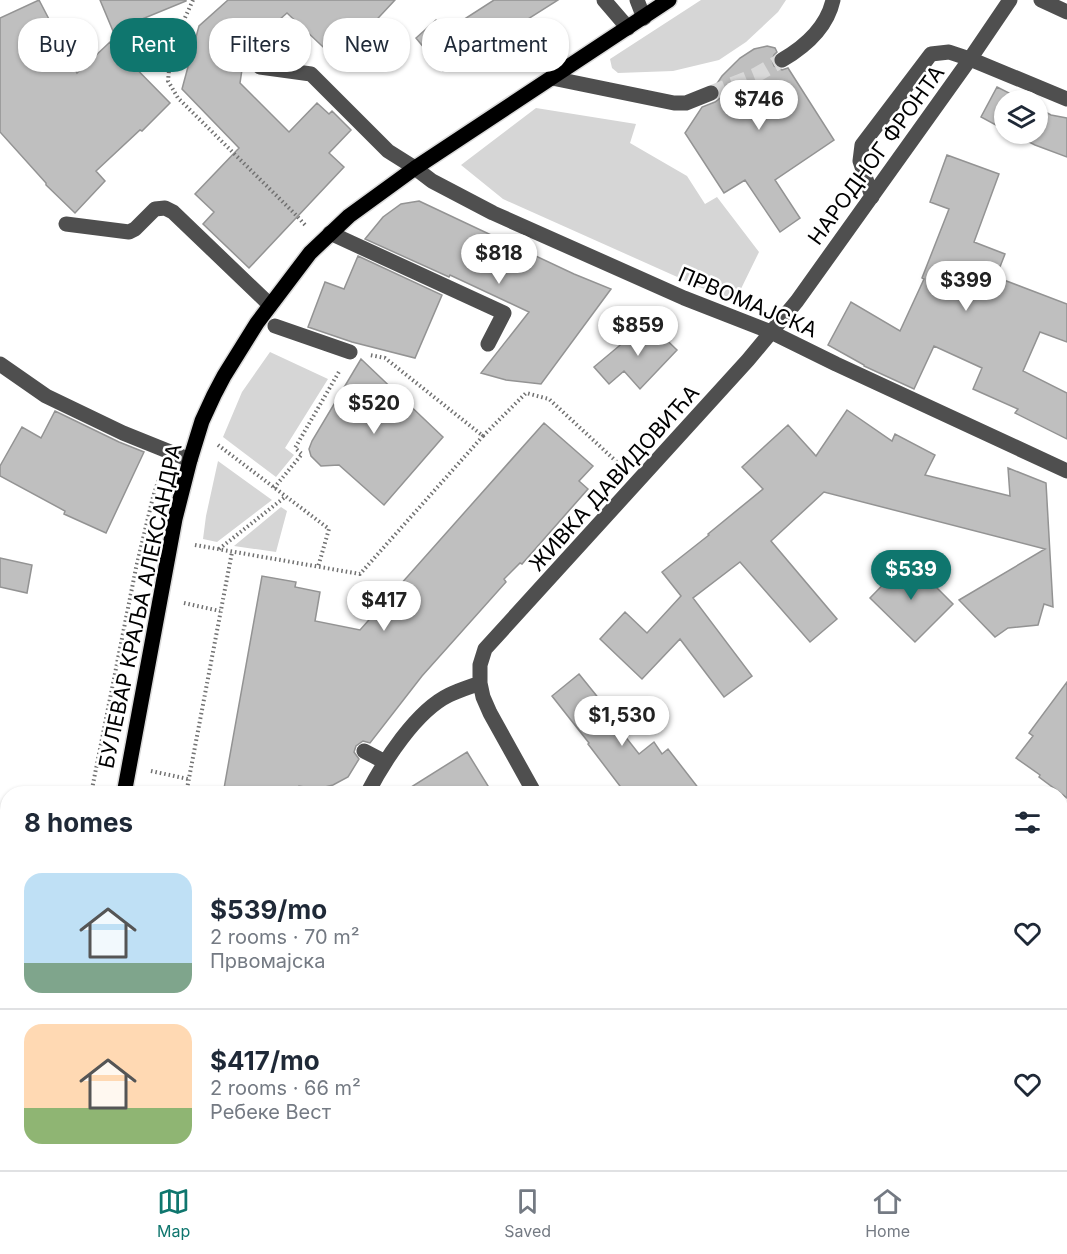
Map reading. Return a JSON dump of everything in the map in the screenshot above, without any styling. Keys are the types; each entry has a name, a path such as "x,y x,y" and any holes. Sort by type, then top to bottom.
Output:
{"main road":[{"name":"БУЛЕВАР КРАЉА АЛЕКСАНДРА","path":"125,786 175,519 190,460 202,421 214,395 245,341 310,253 349,216 415,168 669,0"}],"street":[{"path":"604,0 628,28"},
{"path":"637,0 644,18"},
{"path":"783,60 812,38 823,25 833,0"},
{"name":"НАРОДНОГ ФРОНТА","path":"771,332 797,301 872,197 1010,0"},
{"path":"1041,0 1067,12"},
{"path":"872,197 860,161 862,145 931,54 950,52 1067,99"},
{"name":"ПРВОМАЈСКА","path":"294,72 311,74 388,151 432,182 493,213 684,298 771,332 1067,471"},
{"path":"552,78 674,103 686,103 711,93"},
{"path":"66,224 129,232 135,229 154,209 165,208 173,212 270,305"},
{"path":"330,233 504,313 488,344"},
{"path":"275,326 350,352"},
{"name":"ЖИВКА ДАВИДОВИЋА","path":"480,683 480,665 485,649 662,456 771,332"},
{"path":"0,364 46,396 123,433 190,460"},
{"path":"372,786 397,745 421,716 449,695 480,683 490,713 531,786"},
{"path":"364,751 385,762"}],"path":[{"path":"193,0 171,49 168,81 178,99 303,223"},
{"path":"274,488 302,454 295,448 350,352 385,358 483,436"},
{"path":"195,545 360,574 483,436 526,393 549,399 619,464"},
{"path":"214,443 329,529 318,567"},
{"path":"93,786 136,568 167,451"},
{"path":"218,549 285,497"},
{"path":"187,786 232,552"},
{"path":"182,613 184,603 220,611"},
{"path":"151,771 188,779"}],"shaded area":[{"path":"701,0 786,0 778,12 746,42 719,60 673,71 618,73 612,68 610,59"},
{"path":"536,108 636,124 630,143 687,176 705,204 717,197 759,252 737,297 722,297 503,199 461,165"},
{"path":"270,352 328,379 285,448 294,455 276,477 223,437 242,392"},
{"path":"218,461 272,500 217,542 203,539"},
{"path":"281,507 287,511 276,552 234,546"}],"building":[{"path":"39,0 48,18 18,18 18,72 98,72 98,53 110,42 110,72 140,72 170,103 96,171 105,181 75,213 46,185 0,132 0,18"},
{"path":"100,0 186,0 145,18 110,18 110,24"},
{"path":"228,0 395,0 378,18 323,18 323,47 311,36 311,18 292,18 287,13 281,18 209,18 209,72 242,72 240,83 289,132 317,103 329,114 332,111 351,130 329,153 344,167 249,268 203,224 214,212 195,194 239,148 182,89 187,72 197,72 199,26"},
{"path":"494,0 558,0 529,18 466,18"},
{"path":"422,33 422,45 416,38"},
{"path":"767,46 775,48 777,52 772,60 774,66 782,70 788,68 834,140 775,180 800,218 780,232 745,180 724,193 685,133 702,107 719,99 720,90 716,85 722,76 740,58 754,49"},
{"path":"994,93 994,124 981,117"},
{"path":"1048,113 1067,118 1067,157 1033,144 1048,144"},
{"path":"947,155 999,174 974,242 1005,254 996,277 1067,304 1067,342 1040,332 1023,371 1067,393 1067,439 1015,413 1018,409 973,389 982,368 934,346 914,389 864,366 828,345 851,302 900,331 924,279 922,278 949,209 930,202"},
{"path":"419,201 611,289 541,384 506,380 481,373 529,312 365,239 383,217 401,204"},
{"path":"358,256 442,295 415,358 352,342 308,327 325,282 344,289"},
{"path":"648,322 677,350 640,389 624,371 609,384 594,367 625,341 627,344"},
{"path":"361,359 443,437 384,505 339,465 321,466 311,456 309,449"},
{"path":"847,410 892,441 895,434 935,455 925,475 1010,496 1008,468 1046,483 1053,607 1044,604 1038,625 1008,628 995,637 959,600 1045,549 824,492 771,541 837,619 810,642 740,562 693,598 752,676 724,697 680,639 642,679 600,639 625,612 647,633 681,596 662,572 763,489 742,467 788,425 816,456"},
{"path":"55,411 144,452 106,533 64,514 65,511 0,476 0,466 22,427 41,438"},
{"path":"544,423 593,466 579,481 588,489 522,564 520,563 504,579 506,582 422,676 370,743 363,741 356,746 354,752 359,759 348,777 329,786 224,786 262,576 296,582 295,587 320,592 315,621 360,630"},
{"path":"0,558 32,565 27,593 0,587"},
{"path":"908,559 953,604 915,642 870,598"},
{"path":"579,674 639,754 654,742 662,754 668,749 697,786 620,786 552,696"},
{"path":"1067,682 1067,786 1051,786 1016,758 1033,736 1029,733"},
{"path":"467,752 488,786 413,786"}],"tunnel":[{"path":"711,93 756,75 782,60"}]}
